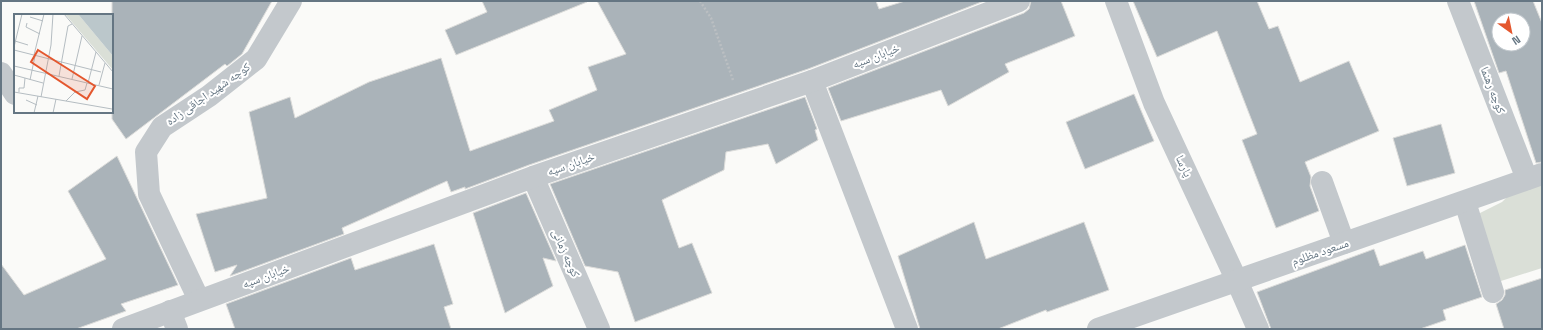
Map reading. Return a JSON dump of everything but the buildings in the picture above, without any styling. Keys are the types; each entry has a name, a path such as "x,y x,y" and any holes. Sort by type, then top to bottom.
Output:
{"street":[{"name":"کوچه شهید اجاقی زاده","path":"199,300 149,194 146,152 162,126 209,96 256,60 290,1"},
{"name":"خیابان سپه","path":"123,329 174,320 199,300 533,177 812,81 1019,1"},
{"name":"پارسا","path":"1116,1 1154,103 1258,329"},
{"name":"کوچه رهنما","path":"1458,1 1535,177"},
{"path":"1,73 14,92"},
{"path":"812,81 907,329"},
{"name":"کوچه زمانی","path":"533,177 599,329"},
{"name":"مسعود مظلوم","path":"1098,329 1535,177"},
{"path":"1322,182 1344,243"},
{"path":"1465,202 1493,292"}],"path":[{"path":"700,1 710,18 742,105"}],"shaded area":[{"path":"1542,182 1542,268 1501,281 1472,217 1502,202 1515,189"}]}
